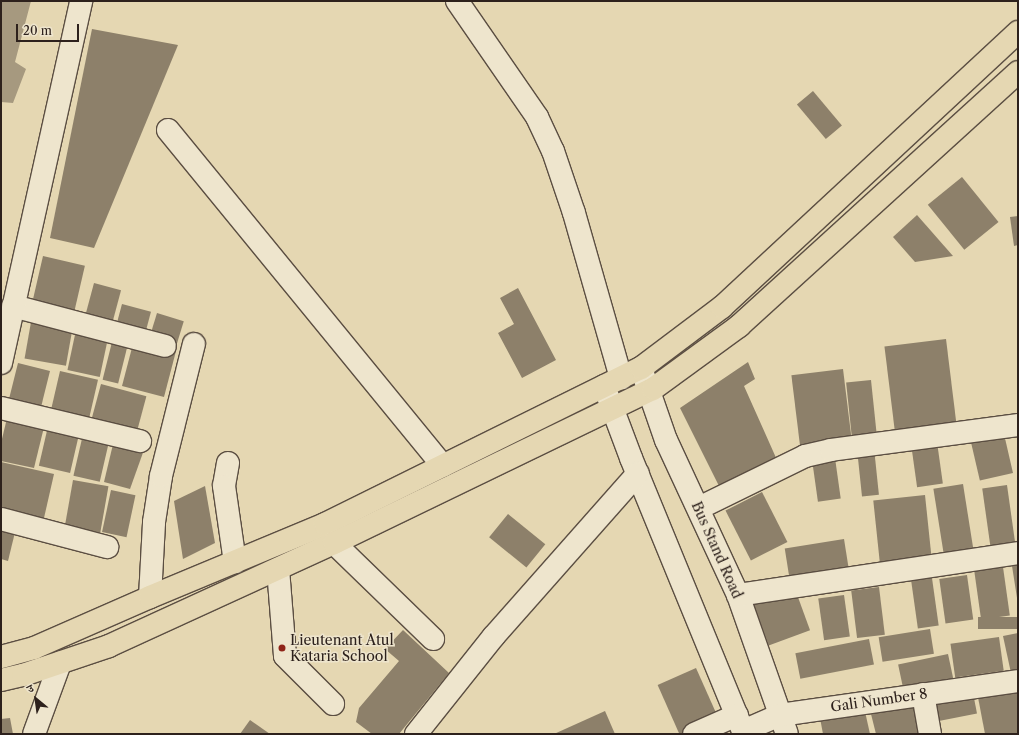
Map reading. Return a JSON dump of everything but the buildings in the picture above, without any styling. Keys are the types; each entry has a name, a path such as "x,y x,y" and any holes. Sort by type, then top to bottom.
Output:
{"main road":[{"path":"1,657 34,648 150,597 325,524 641,368 722,308 1018,32"},
{"path":"1,680 23,676 109,646 334,543 649,390 739,326 1018,72"}],"street":[{"path":"1,363 81,1"},
{"path":"457,1 537,117 553,151 574,213 612,382 612,408 742,727"},
{"path":"168,130 443,466"},
{"path":"13,306 165,346"},
{"path":"150,597 154,522 161,476 194,344"},
{"name":"Bus Stand Road","path":"641,368 666,440 699,508 738,595 784,725"},
{"path":"1,408 140,441"},
{"path":"699,508 805,456 831,450 1018,425"},
{"path":"228,463 224,486 235,562"},
{"path":"416,734 494,636 638,473"},
{"path":"1,519 107,547"},
{"path":"334,543 433,639"},
{"path":"738,595 1018,553"},
{"path":"278,568 285,656 333,704"},
{"path":"34,734 60,663"},
{"name":"Gali Number 8","path":"694,734 742,727 784,725 923,694 1018,681"},
{"path":"923,694 930,734"}],"shaded area":[{"path":"1,1 31,1 15,62 26,69 13,103 1,102"}],"place":[{"name":"Lieutenant Atul Kataria School","path":"282,648"}]}
